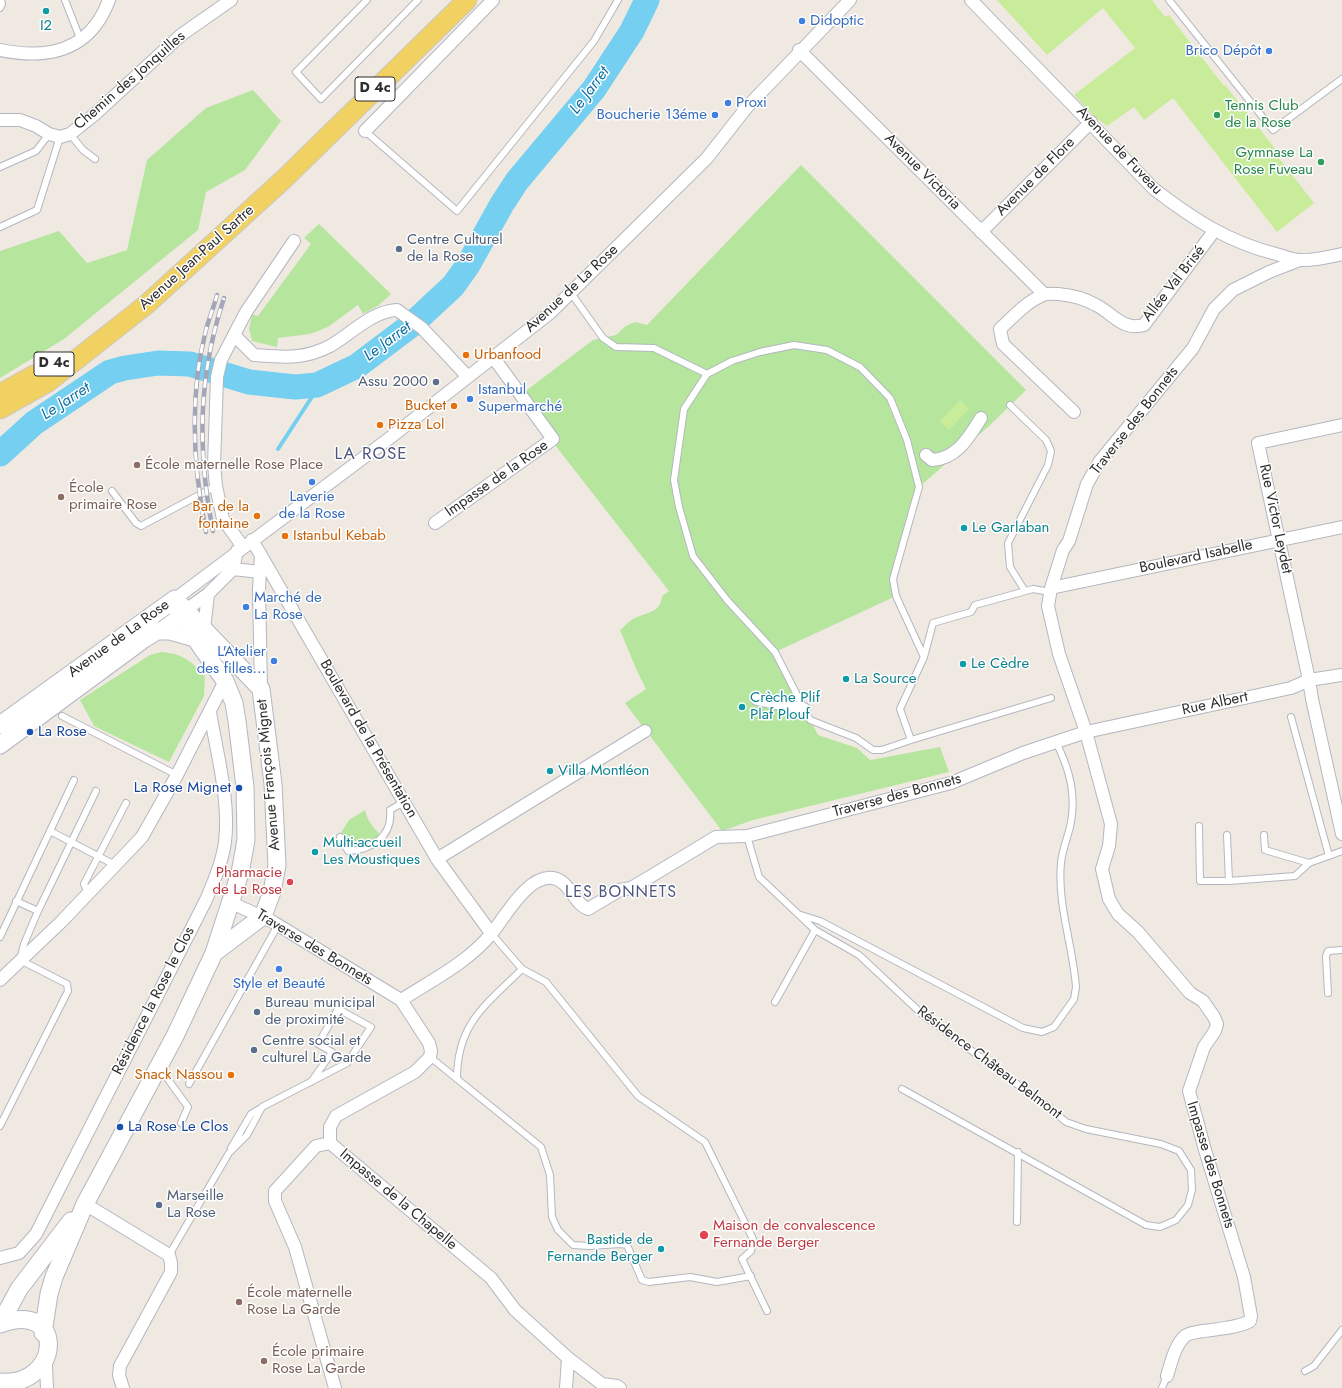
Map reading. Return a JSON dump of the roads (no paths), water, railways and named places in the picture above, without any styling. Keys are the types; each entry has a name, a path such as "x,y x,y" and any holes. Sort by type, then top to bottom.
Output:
{"main road":[{"name":"Avenue Jean-Paul Sartre","path":"284,179 453,0"},
{"name":"Avenue Jean-Paul Sartre","path":"0,410 48,382 147,304 284,179 467,0"},
{"name":"Avenue Jean-Paul Sartre","path":"0,394 107,334"}],"street":[{"path":"0,50 22,54 57,52 81,41 103,16 108,0"},
{"name":"Chemin des Jonquilles","path":"60,135 94,115 181,35 231,0"},
{"path":"365,131 493,0"},
{"name":"Avenue de La Rose","path":"0,725 177,606 244,546 391,437 550,313 707,158 746,107 799,50 850,0"},
{"name":"Avenue de Fuveau","path":"971,0 1091,122 1154,189 1214,231 1244,245 1300,260 1342,254"},
{"name":"Avenue Victoria","path":"799,50 1044,294"},
{"path":"0,120 20,120 60,135"},
{"name":"Avenue de Flore","path":"981,232 1091,122"},
{"name":"Allée Val Brisé","path":"1044,294 1066,295 1080,298 1096,305 1126,326 1136,327 1144,325 1214,231"},
{"name":"Boulevard de la Présentation","path":"294,241 246,312 221,360 217,377 214,465 216,486 223,519 244,546 261,555 437,859 492,933"},
{"name":"Traverse des Bonnets","path":"232,903 271,921 401,1000 473,954 492,933 526,888 541,879 552,878 563,882 581,907 588,910 620,890 631,888 716,837 747,836 951,783 1023,753 1086,732 1059,654 1048,606 1050,590 1063,550 1069,541 1087,484 1100,461 1193,348 1214,308 1233,290 1269,272 1300,260"},
{"path":"1044,294 1024,306 1000,329 1003,344 1074,412"},
{"path":"234,335 254,355 296,358 329,346 380,313 402,314 422,328 468,377"},
{"name":"Impasse de la Rose","path":"435,523 554,439 493,356"},
{"path":"926,455 932,460 941,460 948,457 967,441 981,418"},
{"name":"Rue Victor Leydet","path":"1342,425 1258,443 1342,834"},
{"name":"Boulevard Isabelle","path":"1050,590 1342,527"},
{"path":"244,546 233,569 260,572"},
{"name":"Avenue François Mignet","path":"214,953 271,921 272,892 277,866 273,784 261,690 261,555"},
{"name":"Avenue de La Rose","path":"0,744 157,630 177,606 208,594 233,569"},
{"path":"199,634 208,594"},
{"name":"Avenue François Mignet","path":"43,1333 49,1294 54,1277 85,1204 159,1067 214,953 232,903 240,873 246,840 245,787 234,703 225,681 199,634 177,606"},
{"name":"Avenue de La Rose","path":"157,630 199,634"},
{"name":"Avenue François Mignet","path":"199,634 261,690"},
{"name":"Rue Albert","path":"1086,732 1292,688 1309,680 1342,675"},
{"path":"0,980 142,837 177,775 225,681"},
{"path":"757,699 804,708"},
{"name":"Résidence la Rose le Clos","path":"0,1258 19,1253 36,1234 206,900 219,871 225,842 226,803 210,712"},
{"path":"437,859 645,731"},
{"name":"Impasse des Bonnets","path":"1086,732 1111,824 1109,846 1102,869 1109,899 1118,914 1138,932 1190,993 1202,1001 1214,1017 1217,1024 1215,1031 1204,1046 1189,1091 1204,1150 1244,1277 1251,1316 1250,1321 1247,1323 1226,1330 1190,1333 1184,1337 1173,1356 1167,1376"},
{"path":"401,1000 429,1043 431,1051 430,1057"},
{"name":"Impasse de la Chapelle","path":"430,1057 415,1072 336,1116 330,1127 330,1143 491,1278 515,1310 568,1358 603,1386 617,1386 620,1388"},
{"path":"330,1143 316,1146 275,1191 275,1201 295,1247 335,1388"},
{"path":"85,1204 168,1255 172,1263 171,1272 120,1366 119,1375 123,1388"},
{"name":"Avenue François Mignet","path":"0,1324 19,1289 85,1204"},
{"path":"0,1324 12,1320 24,1321 35,1325 43,1333 48,1344 50,1356 40,1377 30,1383 20,1387 7,1385 0,1382"},
{"path":"566,1388 568,1358"},
{"path":"46,1367 47,1388"}],"lane":[{"path":"0,8 2,4 1,0"},
{"path":"72,0 66,3 81,41"},
{"path":"367,0 296,72 322,99 418,0"},
{"path":"365,131 457,211 594,41 618,0"},
{"path":"1169,0 1273,130 1342,79"},
{"path":"60,135 84,150 95,159"},
{"path":"0,167 36,151 60,135"},
{"path":"0,227 37,210 60,135"},
{"path":"571,293 603,338 616,347 654,348 707,374"},
{"path":"924,657 896,596 893,579 920,488 908,440 890,398 860,367 827,350 794,345 760,352 732,361 707,374 684,409 674,480 678,507 693,556 726,600 775,652 810,720 856,738 873,750 882,750 910,740 1050,698"},
{"path":"1010,405 1046,440 1051,451 1048,465 1008,543 1010,568 1025,591"},
{"path":"112,491 136,523 141,526 216,486"},
{"path":"910,740 900,709 924,657 933,623 971,612 975,604 1033,589 1050,590"},
{"path":"62,716 177,775"},
{"path":"1291,718 1329,856"},
{"name":"Résidence Château Belmont","path":"799,914 820,921 1023,1028 1042,1032 1054,1027 1074,999 1076,987 1062,896 1060,862 1070,825 1074,794 1070,773 1056,742"},
{"path":"0,937 74,780"},
{"path":"0,1126 68,991 67,984 20,960 24,944 38,911 96,790"},
{"path":"340,837 348,851 356,851 373,846 380,840 390,824 390,810 404,802"},
{"path":"88,893 84,884 126,803"},
{"path":"1199,826 1200,881 1229,881 1295,876 1309,863 1342,851"},
{"path":"50,831 99,855 115,865"},
{"path":"1227,835 1229,881"},
{"path":"1264,835 1265,850 1309,863"},
{"name":"Résidence Château Belmont","path":"747,836 759,877 815,930 859,955 923,1015 1051,1109 1066,1122 1086,1129 1161,1144 1179,1151 1191,1170 1192,1190 1188,1206 1176,1220 1160,1227 1146,1225 1018,1152 902,1089"},
{"path":"16,901 38,911"},
{"path":"189,1084 271,921"},
{"path":"775,1002 815,930"},
{"path":"492,933 522,969 546,982 638,1096 705,1142 753,1239 751,1252 742,1260 767,1311"},
{"path":"1328,993 1326,956 1328,951 1342,950"},
{"path":"457,1079 457,1060 464,1038 473,1019 522,969"},
{"path":"168,1255 229,1153 247,1135 262,1107 311,1082 347,1063 371,1027 338,1009 318,1044 332,1052 311,1082"},
{"path":"430,1057 541,1147 550,1174 552,1217 558,1230 573,1245 627,1245 642,1280 649,1282 690,1277 717,1282 750,1276"},
{"path":"159,1067 188,1106 181,1123"},
{"path":"1017,1222 1018,1152"},
{"path":"1305,1371 1314,1366 1342,1330"},
{"path":"1162,1388 1167,1376"}],"waterway":[{"name":"Le Jarret","path":"0,454 34,423 110,372 125,368 158,363 190,364 249,382 295,387 317,385 357,366 410,326 453,286 468,265 502,204 517,181 594,89 632,31 647,0"},
{"path":"278,449 321,383"}],"railway":[{"path":"206,532 198,482 195,406 201,355 207,326 217,295"},
{"path":"213,531 204,472 203,414 209,356 215,327 224,298"}],"place":[{"name":"I2","path":"46,11"},
{"name":"Didoptic","path":"802,21"},
{"name":"Brico Dépôt","path":"1269,51"},
{"name":"Proxi","path":"728,103"},
{"name":"Boucherie 13éme","path":"715,115"},
{"name":"Tennis Club de la Rose","path":"1217,115"},
{"name":"Gymnase La Rose Fuveau","path":"1321,162"},
{"name":"Centre Culturel de la Rose","path":"399,249"},
{"name":"Urbanfood","path":"466,355"},
{"name":"Assu 2000","path":"436,382"},
{"name":"Istanbul Supermarché","path":"470,399"},
{"name":"Bucket","path":"454,406"},
{"name":"Pizza Lol","path":"380,425"},
{"name":"École maternelle Rose Place","path":"137,465"},
{"name":"Laverie de la Rose","path":"312,482"},
{"name":"École primaire Rose","path":"61,497"},
{"name":"Bar de la fontaine","path":"257,516"},
{"name":"Le Garlaban","path":"964,528"},
{"name":"Istanbul Kebab","path":"285,536"},
{"name":"Marché de La Rose","path":"246,607"},
{"name":"L'Atelier des filles...","path":"274,661"},
{"name":"Le Cèdre","path":"963,664"},
{"name":"La Source","path":"846,679"},
{"name":"Crèche Plif Plaf Plouf","path":"742,707"},
{"name":"La Rose","path":"30,732"},
{"name":"Villa Montléon","path":"550,771"},
{"name":"La Rose Mignet","path":"239,788"},
{"name":"Multi-accueil Les Moustiques","path":"315,852"},
{"name":"Pharmacie de La Rose","path":"290,882"},
{"name":"Style et Beauté","path":"279,969"},
{"name":"Bureau municipal de proximité","path":"257,1012"},
{"name":"Centre social et culturel La Garde","path":"254,1050"},
{"name":"Snack Nassou","path":"231,1075"},
{"name":"La Rose Le Clos","path":"120,1127"},
{"name":"Marseille La Rose","path":"159,1205"},
{"name":"Maison de convalescence Fernande Berger","path":"704,1235"},
{"name":"Bastide de Fernande Berger","path":"661,1249"},
{"name":"École maternelle Rose La Garde","path":"239,1302"},
{"name":"École primaire Rose La Garde","path":"264,1361"}],"district":[{"name":"LA ROSE","path":"371,455"},
{"name":"LES BONNETS","path":"621,893"}]}
